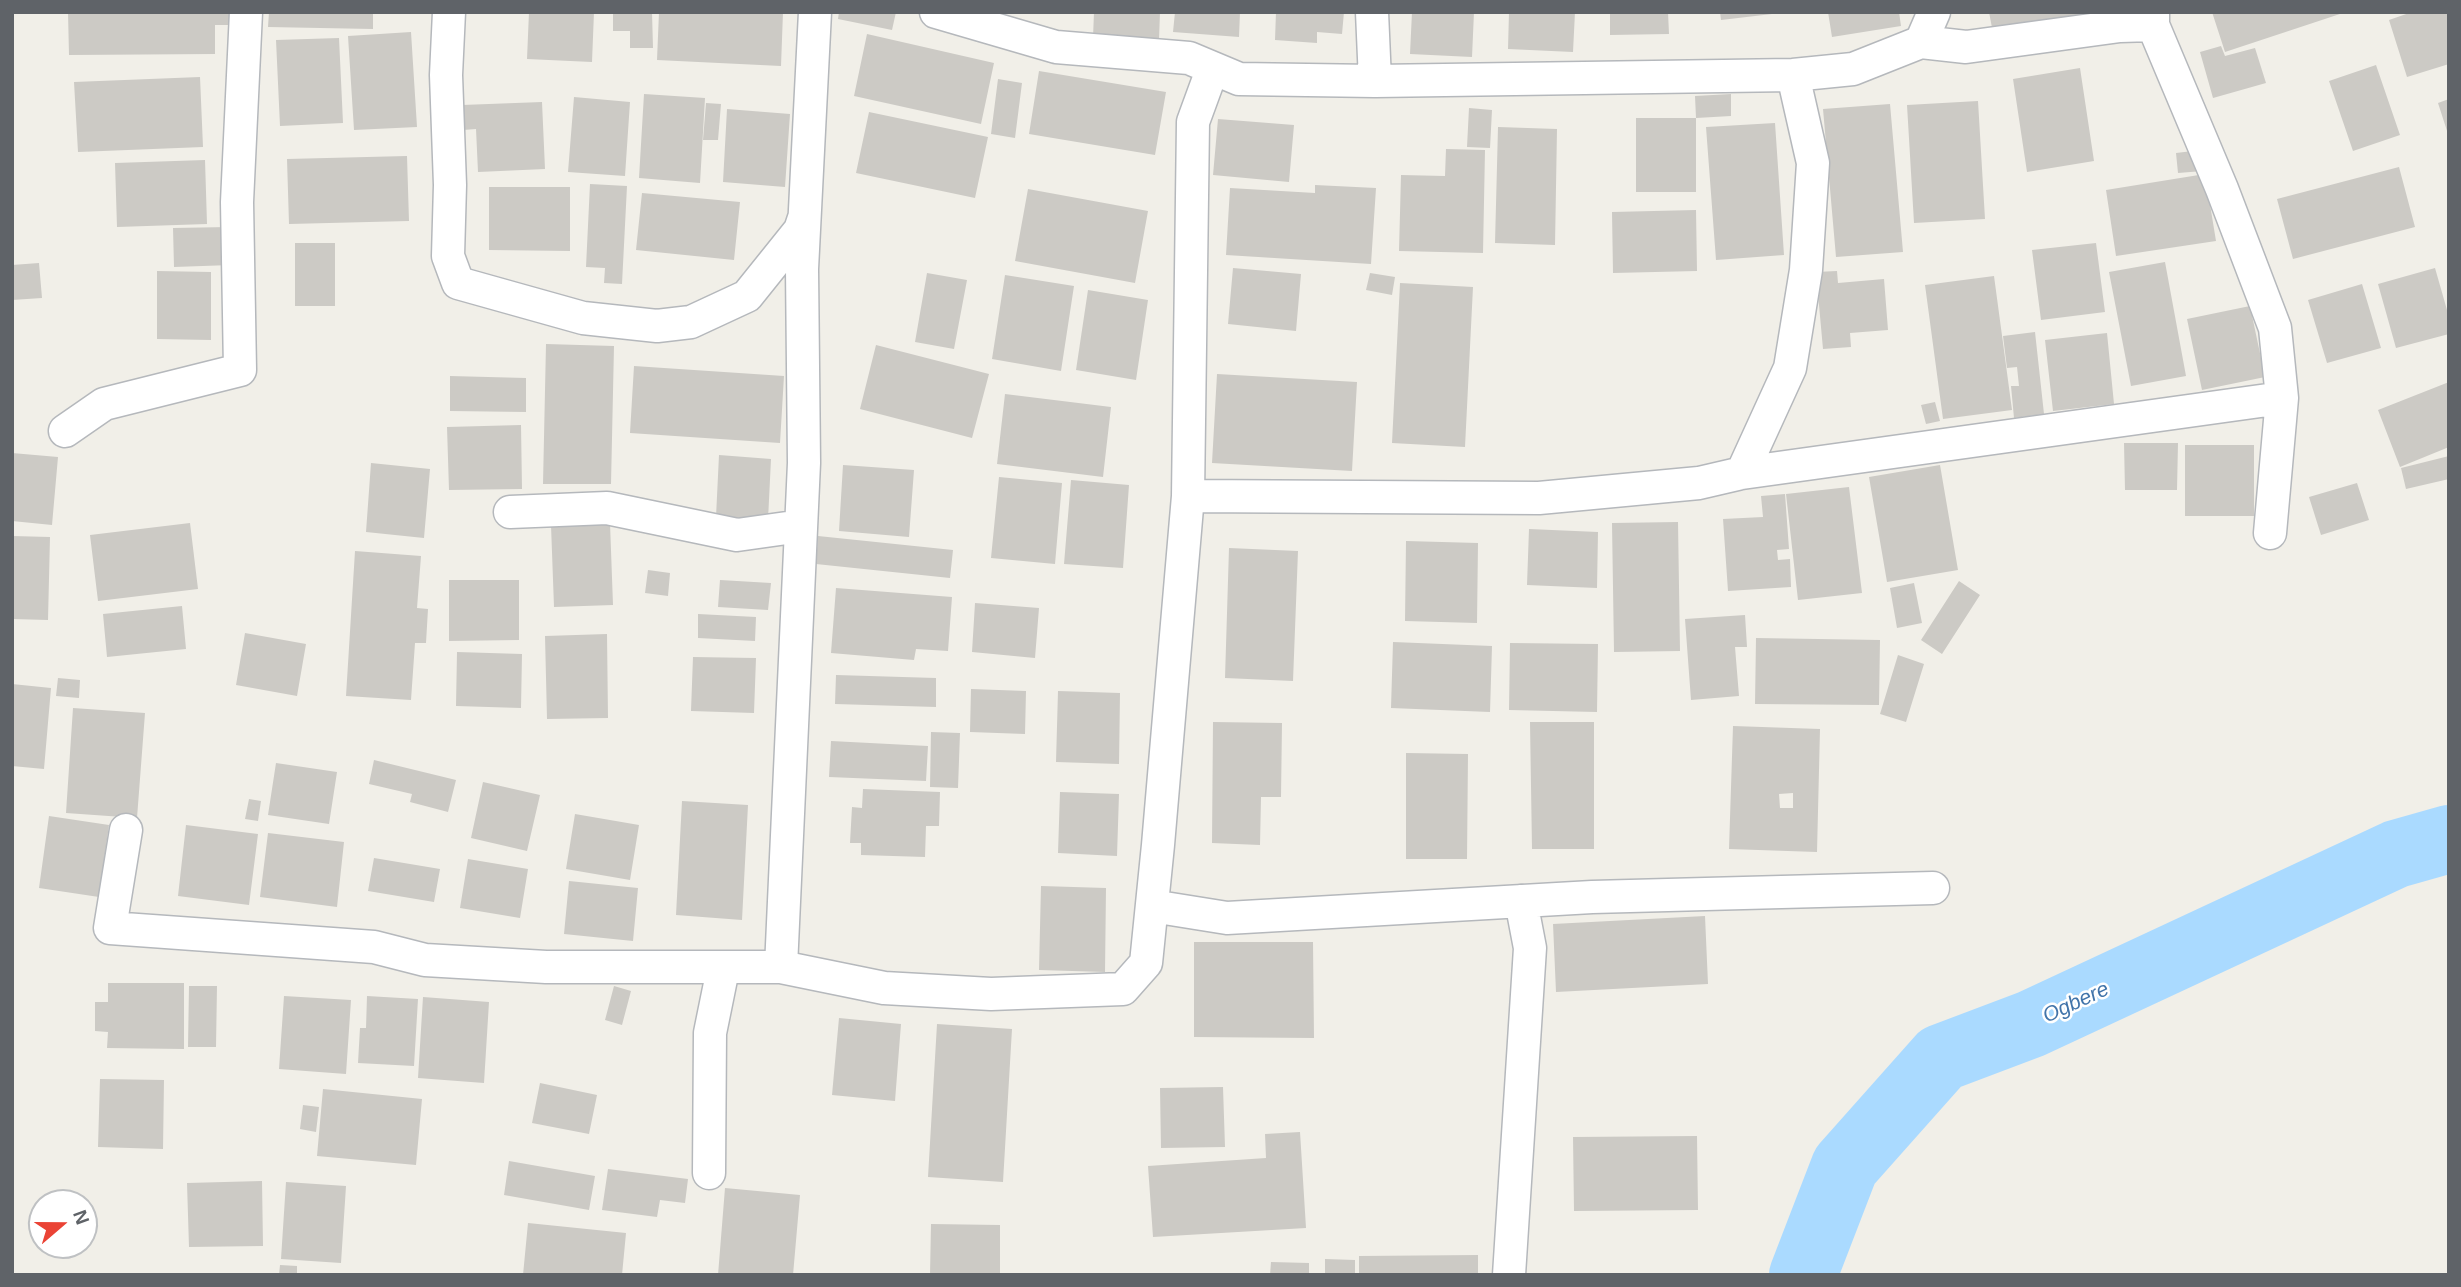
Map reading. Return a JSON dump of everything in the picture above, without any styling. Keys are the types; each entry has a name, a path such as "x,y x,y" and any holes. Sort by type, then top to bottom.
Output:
{"street":[{"path":"65,431 104,404 240,370 237,202 246,12"},
{"path":"449,12 446,75 450,185 448,256 458,283 583,318 657,326 691,322 747,296 800,230 805,216"},
{"path":"781,967 804,463 802,269 815,12"},
{"path":"936,12 1056,47 1189,58 1212,70 1239,79 1375,81 1793,75 1853,69 1921,42 1966,47 2153,19 2222,189 2274,328 2282,398 2270,533"},
{"path":"1373,12 1375,81"},
{"path":"1921,42 1934,12"},
{"path":"126,830 110,928 374,947 425,960 547,967 781,967 884,988 991,994 1123,989 1146,963 1152,906 1188,496 1193,122 1212,70"},
{"path":"1742,473 1790,368 1806,270 1813,163 1793,75"},
{"path":"1188,496 1539,498 1699,483 1742,473 2282,398"},
{"path":"510,512 607,508 737,535 801,526"},
{"path":"1152,906 1227,918 1521,901 1933,888"},
{"path":"1509,1275 1530,948 1521,901"},
{"path":"709,1173 710,1033 723,969"}],"building":[{"path":"68,12 231,12 231,25 215,25 215,54 69,55"},
{"path":"269,12 373,12 373,29 268,27"},
{"path":"529,12 594,12 592,62 527,59"},
{"path":"613,12 652,12 653,48 630,48 630,31 613,31"},
{"path":"659,12 783,12 781,66 657,60"},
{"path":"839,12 896,12 892,30 838,19"},
{"path":"1094,12 1160,12 1159,40 1093,38"},
{"path":"1175,12 1240,12 1239,37 1173,32"},
{"path":"1276,12 1344,12 1342,34 1317,32 1317,43 1275,40"},
{"path":"1412,12 1474,12 1472,57 1410,54"},
{"path":"1509,12 1575,12 1573,52 1508,49"},
{"path":"1610,12 1668,12 1669,34 1610,35"},
{"path":"1720,12 1772,12 1772,14 1721,20"},
{"path":"1828,12 1899,12 1901,26 1832,37"},
{"path":"1989,12 2096,12 2096,14 1993,33"},
{"path":"2212,12 2343,12 2343,13 2225,52"},
{"path":"2412,12 2449,12 2449,64 2407,77 2389,20"},
{"path":"411,32 417,127 354,130 348,36"},
{"path":"867,34 994,63 981,124 854,96"},
{"path":"339,38 343,123 280,126 276,40"},
{"path":"2221,46 2225,56 2255,48 2266,83 2213,98 2200,52"},
{"path":"2376,65 2400,135 2353,151 2329,81"},
{"path":"2080,68 2094,161 2027,172 2013,79"},
{"path":"1039,71 1166,92 1155,155 1029,134"},
{"path":"200,77 203,147 78,152 74,82"},
{"path":"998,79 1022,83 1015,138 991,134"},
{"path":"644,94 705,98 700,183 639,178"},
{"path":"1731,94 1731,116 1696,118 1695,96"},
{"path":"574,97 630,102 625,176 568,172"},
{"path":"2449,99 2449,134 2448,134 2438,103"},
{"path":"1978,101 1985,219 1914,223 1907,105"},
{"path":"542,102 545,169 478,172 476,129 463,130 462,105"},
{"path":"706,103 721,104 718,140 703,140"},
{"path":"1890,104 1903,252 1836,257 1823,109"},
{"path":"1469,108 1492,110 1490,148 1467,147"},
{"path":"727,109 790,114 785,187 723,182"},
{"path":"869,112 988,137 975,198 856,173"},
{"path":"1636,118 1696,118 1696,192 1636,192"},
{"path":"1218,119 1294,125 1289,182 1213,175"},
{"path":"1775,123 1784,255 1716,260 1706,127"},
{"path":"1498,127 1557,129 1555,245 1495,243"},
{"path":"1446,149 1485,150 1483,253 1399,251 1401,175 1445,176"},
{"path":"2201,150 2203,171 2178,173 2176,153"},
{"path":"407,156 409,221 289,224 287,159"},
{"path":"205,160 207,224 117,227 115,163"},
{"path":"2399,167 2415,227 2293,259 2277,199"},
{"path":"2205,174 2216,241 2116,256 2106,190"},
{"path":"590,184 627,186 622,284 604,283 605,268 586,267"},
{"path":"1315,185 1376,188 1371,264 1226,255 1230,188 1315,193"},
{"path":"489,187 570,187 570,251 489,250"},
{"path":"1028,189 1148,211 1135,283 1015,261"},
{"path":"642,193 740,202 734,260 636,250"},
{"path":"1696,210 1697,271 1613,273 1612,212"},
{"path":"229,227 231,265 174,267 173,228"},
{"path":"295,243 335,243 335,306 295,306"},
{"path":"2096,243 2105,312 2041,320 2032,250"},
{"path":"2165,262 2186,376 2131,386 2109,272"},
{"path":"39,263 42,298 12,300 12,265"},
{"path":"1233,268 1301,274 1296,331 1228,324"},
{"path":"2435,268 2449,317 2449,334 2396,348 2378,284"},
{"path":"157,271 211,272 211,340 157,339"},
{"path":"1837,271 1838,283 1884,279 1888,330 1850,333 1851,347 1823,349 1816,272"},
{"path":"927,273 967,280 954,349 915,342"},
{"path":"1370,273 1395,277 1392,295 1366,290"},
{"path":"1005,275 1074,286 1061,371 992,359"},
{"path":"1994,276 2012,410 1943,419 1925,285"},
{"path":"1400,283 1473,287 1465,447 1392,443"},
{"path":"2362,284 2381,348 2327,363 2308,300"},
{"path":"1088,290 1148,300 1136,380 1076,370"},
{"path":"2250,306 2265,377 2202,390 2187,319"},
{"path":"2035,332 2044,414 2014,418 2011,386 2019,386 2017,367 2007,368 2003,336"},
{"path":"2107,333 2114,404 2053,411 2045,340"},
{"path":"546,344 614,346 611,484 543,484"},
{"path":"876,345 989,374 972,438 860,409"},
{"path":"634,366 784,376 780,443 630,433"},
{"path":"1217,374 1357,382 1352,471 1212,463"},
{"path":"450,376 526,378 526,412 450,411"},
{"path":"2449,382 2449,447 2400,467 2378,410"},
{"path":"1005,394 1111,407 1103,477 997,464"},
{"path":"1935,402 1940,421 1926,424 1921,405"},
{"path":"521,425 522,489 449,490 447,427"},
{"path":"2124,443 2178,443 2177,490 2125,490"},
{"path":"2185,445 2254,445 2254,516 2185,516"},
{"path":"12,453 58,457 52,525 12,521"},
{"path":"719,455 771,459 768,520 716,517"},
{"path":"2449,456 2449,479 2406,489 2401,468"},
{"path":"371,463 430,469 424,538 366,532"},
{"path":"843,465 914,470 909,537 839,531"},
{"path":"1940,465 1958,570 1887,582 1869,477"},
{"path":"999,477 1062,483 1055,564 991,558"},
{"path":"1071,480 1129,485 1123,568 1064,564"},
{"path":"2357,483 2369,520 2321,535 2309,497"},
{"path":"1849,487 1862,593 1798,600 1786,494"},
{"path":"1785,494 1789,549 1777,550 1778,560 1790,559 1791,587 1728,591 1723,519 1763,517 1761,496"},
{"path":"1678,522 1680,651 1614,652 1612,523"},
{"path":"190,523 198,589 98,601 90,535"},
{"path":"610,523 613,605 554,607 551,525"},
{"path":"1529,529 1598,532 1597,588 1527,585"},
{"path":"12,536 50,537 48,620 12,619"},
{"path":"818,536 953,550 950,578 816,564"},
{"path":"1406,541 1478,543 1477,623 1405,621"},
{"path":"1229,548 1298,551 1293,681 1225,678"},
{"path":"355,551 421,556 417,608 428,609 426,643 415,643 411,700 346,696"},
{"path":"648,570 670,573 668,596 645,593"},
{"path":"449,580 519,580 519,640 449,641"},
{"path":"720,580 771,583 768,610 718,607"},
{"path":"1959,581 1980,595 1942,654 1921,640"},
{"path":"1914,583 1922,623 1897,628 1890,588"},
{"path":"836,588 952,597 948,651 916,649 914,660 831,653"},
{"path":"975,603 1039,608 1035,658 972,652"},
{"path":"182,606 186,649 107,657 103,614"},
{"path":"698,614 756,617 755,641 698,638"},
{"path":"1745,615 1747,647 1735,647 1739,696 1691,700 1685,619"},
{"path":"245,633 306,644 297,696 236,685"},
{"path":"607,634 608,718 547,719 545,636"},
{"path":"1756,638 1880,640 1879,705 1755,704"},
{"path":"1393,642 1492,646 1490,712 1391,708"},
{"path":"1510,643 1598,644 1597,712 1509,710"},
{"path":"457,652 522,654 521,708 456,706"},
{"path":"1898,655 1924,664 1906,722 1880,714"},
{"path":"693,657 756,658 754,713 691,711"},
{"path":"836,675 936,678 936,707 835,704"},
{"path":"58,678 80,680 79,698 56,696"},
{"path":"12,684 51,688 44,769 12,766"},
{"path":"971,689 1026,691 1025,734 970,732"},
{"path":"1058,691 1120,693 1119,764 1056,762"},
{"path":"73,708 145,713 137,818 66,813"},
{"path":"1213,722 1282,723 1281,797 1261,797 1260,845 1212,843"},
{"path":"1530,722 1594,722 1594,849 1532,849"},
{"path":"1733,726 1820,729 1817,852 1729,849","holes":["1793,793 1793,808 1780,808 1779,794"]},
{"path":"931,732 960,733 958,788 930,787"},
{"path":"831,741 928,746 926,781 829,777"},
{"path":"1406,753 1468,754 1467,859 1406,859"},
{"path":"374,760 456,780 448,812 410,802 412,794 369,784"},
{"path":"276,763 337,772 329,824 268,815"},
{"path":"483,782 540,795 527,851 471,838"},
{"path":"863,789 940,792 939,826 926,826 925,857 861,855 861,843 850,843 852,807 862,808"},
{"path":"1060,792 1119,794 1117,856 1058,853"},
{"path":"249,799 261,801 258,821 245,819"},
{"path":"682,801 748,805 742,920 676,915"},
{"path":"575,814 639,825 630,880 566,869"},
{"path":"49,816 109,825 99,897 39,888"},
{"path":"186,825 258,834 249,905 178,896"},
{"path":"268,833 344,842 337,907 260,897"},
{"path":"374,858 440,869 434,902 368,891"},
{"path":"468,859 528,869 520,918 460,908"},
{"path":"569,881 638,888 633,941 564,934"},
{"path":"1041,886 1106,888 1105,972 1039,970"},
{"path":"1705,916 1708,984 1556,992 1553,924"},
{"path":"1194,942 1313,942 1314,1038 1194,1037"},
{"path":"108,983 184,983 184,1049 107,1048 108,1032 95,1031 95,1002 108,1002"},
{"path":"189,986 217,986 216,1047 188,1047"},
{"path":"614,986 631,991 622,1025 605,1020"},
{"path":"284,996 351,1000 346,1074 279,1069"},
{"path":"367,996 418,999 414,1066 358,1063 360,1028 366,1028"},
{"path":"423,997 489,1002 484,1083 418,1078"},
{"path":"839,1018 901,1024 895,1101 832,1095"},
{"path":"937,1024 1012,1029 1003,1182 928,1177"},
{"path":"100,1079 164,1080 163,1149 98,1147"},
{"path":"540,1083 597,1095 589,1134 532,1123"},
{"path":"1223,1087 1225,1147 1161,1148 1160,1088"},
{"path":"323,1089 422,1099 416,1165 317,1156"},
{"path":"303,1105 319,1107 316,1132 300,1129"},
{"path":"1300,1132 1306,1228 1153,1237 1148,1166 1266,1158 1265,1134"},
{"path":"1697,1136 1698,1210 1574,1211 1573,1137"},
{"path":"509,1161 595,1176 589,1210 504,1195"},
{"path":"608,1169 688,1179 685,1203 660,1200 657,1217 602,1210"},
{"path":"262,1181 263,1246 189,1247 187,1183"},
{"path":"286,1182 346,1186 341,1263 281,1259"},
{"path":"725,1188 800,1195 793,1275 718,1275"},
{"path":"528,1223 626,1233 622,1275 523,1275"},
{"path":"931,1224 1000,1225 1000,1275 930,1275"},
{"path":"1478,1255 1478,1275 1359,1275 1359,1256"},
{"path":"1325,1259 1355,1260 1355,1275 1325,1275"},
{"path":"1271,1262 1309,1263 1309,1275 1270,1275"},
{"path":"280,1265 297,1266 297,1275 279,1275"}],"waterway":[{"name":"Ogbere","path":"1803,1275 1845,1166 1941,1058 2031,1024 2396,854 2449,839"}]}
